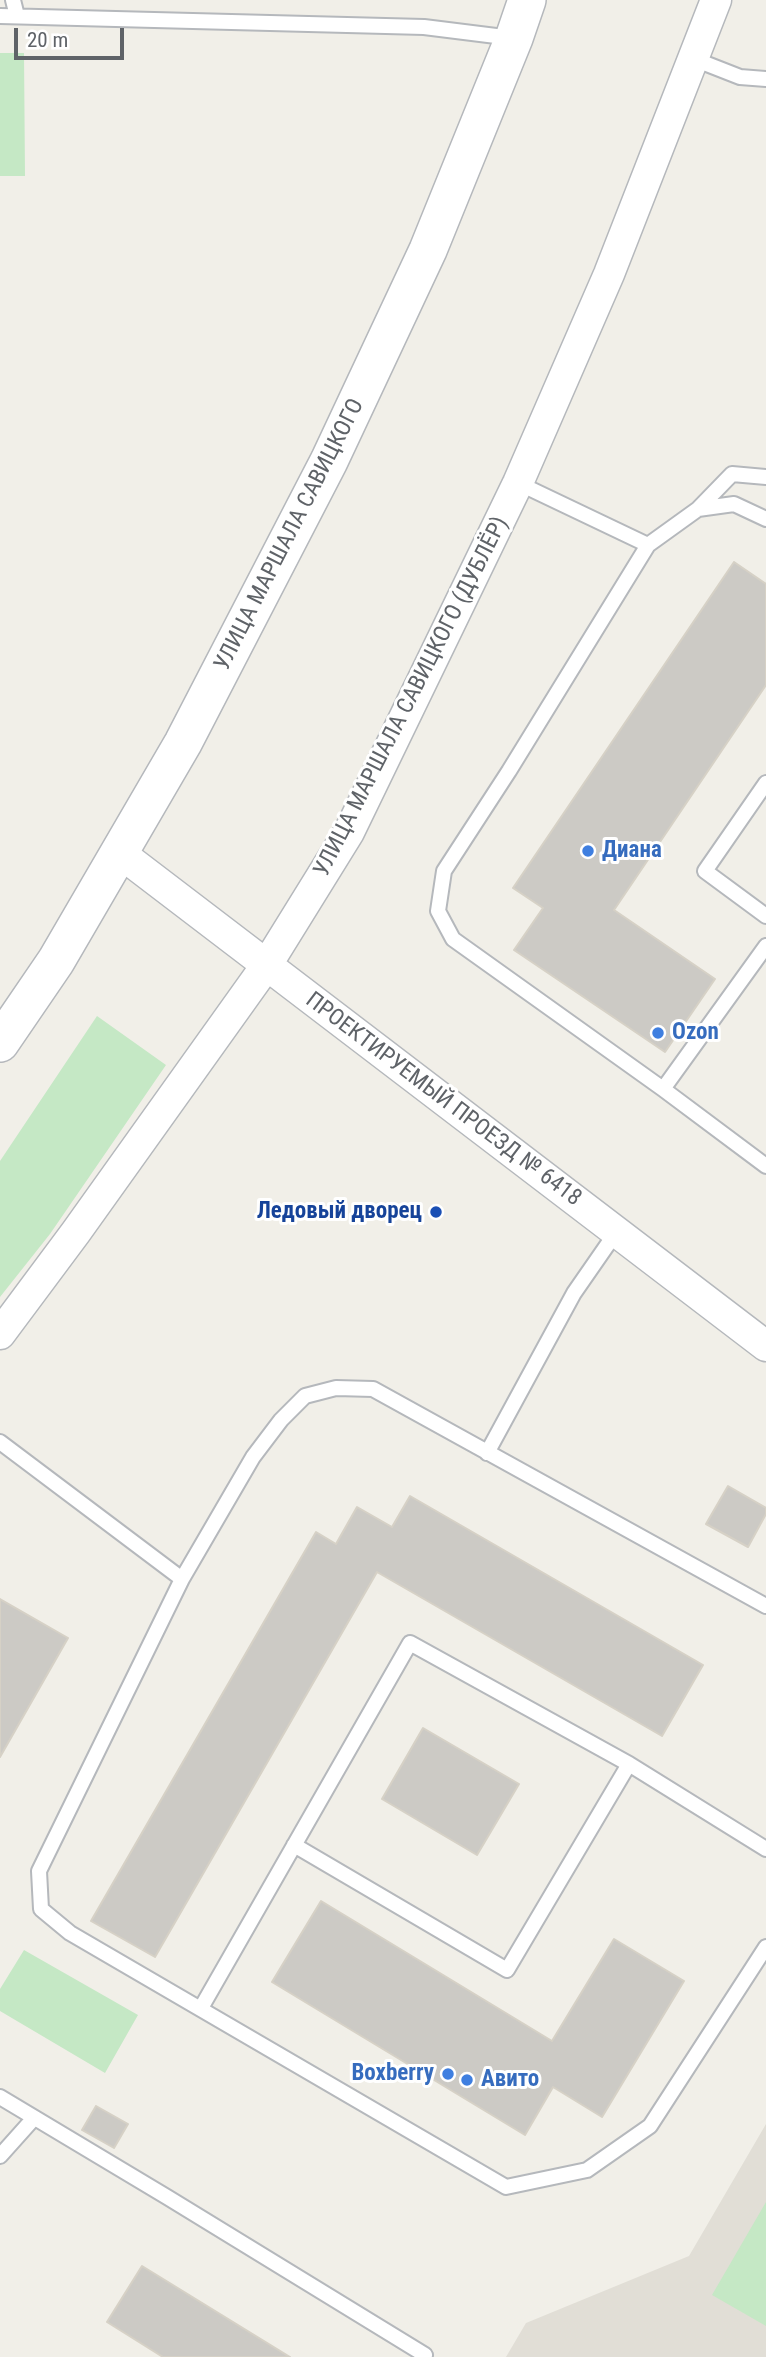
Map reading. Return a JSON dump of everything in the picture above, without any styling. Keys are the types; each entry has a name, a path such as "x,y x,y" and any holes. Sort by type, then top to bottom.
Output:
{"street":[{"name":"УЛИЦА МАРШАЛА САВИЦКОГО","path":"0,1043 56,961 183,743 329,461 428,250 527,0"},
{"name":"УЛИЦА МАРШАЛА САВИЦКОГО (ДУБЛЁР)","path":"0,1334 266,966 349,832 518,484 609,274 716,0"},
{"name":"ПРОЕКТИРУЕМЫЙ ПРОЕЗД № 6418","path":"120,853 766,1346"}],"lane":[{"path":"13,0 17,16"},
{"path":"0,16 424,27 514,38"},
{"path":"694,59 740,77 766,79"},
{"path":"766,477 732,474 698,509 648,545 444,871 439,911 453,939 766,1166"},
{"path":"518,484 648,545"},
{"path":"698,509 734,504 766,519"},
{"path":"766,783 705,872 766,916"},
{"path":"663,1089 766,946"},
{"path":"487,1453 574,1293 617,1231"},
{"path":"766,1606 373,1389 336,1388 305,1396 281,1420 253,1457 182,1579 39,1871 41,1909 70,1933 506,2187 587,2170 650,2126 766,1947"},
{"path":"0,1441 182,1579"},
{"path":"201,2008 410,1643 629,1764 766,1849"},
{"path":"294,1845 508,1970 629,1764"},
{"path":"0,2097 425,2355 424,2357"},
{"path":"0,2157 34,2118"}],"shaded area":[{"path":"766,2124 766,2357 506,2357 526,2323 689,2256"}],"green space":[{"path":"0,53 24,53 25,176 0,176"},
{"path":"97,1016 166,1065 50,1234 0,1297 0,1161"},
{"path":"24,1950 138,2015 105,2073 0,2011 0,1989"},
{"path":"766,2202 766,2326 712,2295"}],"building":[{"path":"734,562 766,584 766,685 614,910 715,979 665,1052 514,950 543,908 513,888"},
{"path":"728,1486 766,1508 766,1514 748,1547 706,1524"},
{"path":"410,1496 703,1665 662,1736 377,1572 155,1957 91,1921 316,1532 336,1544 357,1507 392,1527"},
{"path":"0,1599 68,1638 0,1757"},
{"path":"423,1728 519,1784 477,1855 382,1799"},
{"path":"321,1901 552,2041 614,1939 684,1981 602,2117 553,2087 525,2135 272,1982"},
{"path":"96,2106 128,2124 114,2148 82,2130"},
{"path":"142,2266 290,2357 163,2357 107,2322"}],"place":[{"name":"Диана","path":"588,851"},
{"name":"Ozon","path":"658,1033"},
{"name":"Ледовый дворец","path":"436,1212"},
{"name":"Boxberry","path":"448,2074"},
{"name":"Авито","path":"467,2080"}]}
